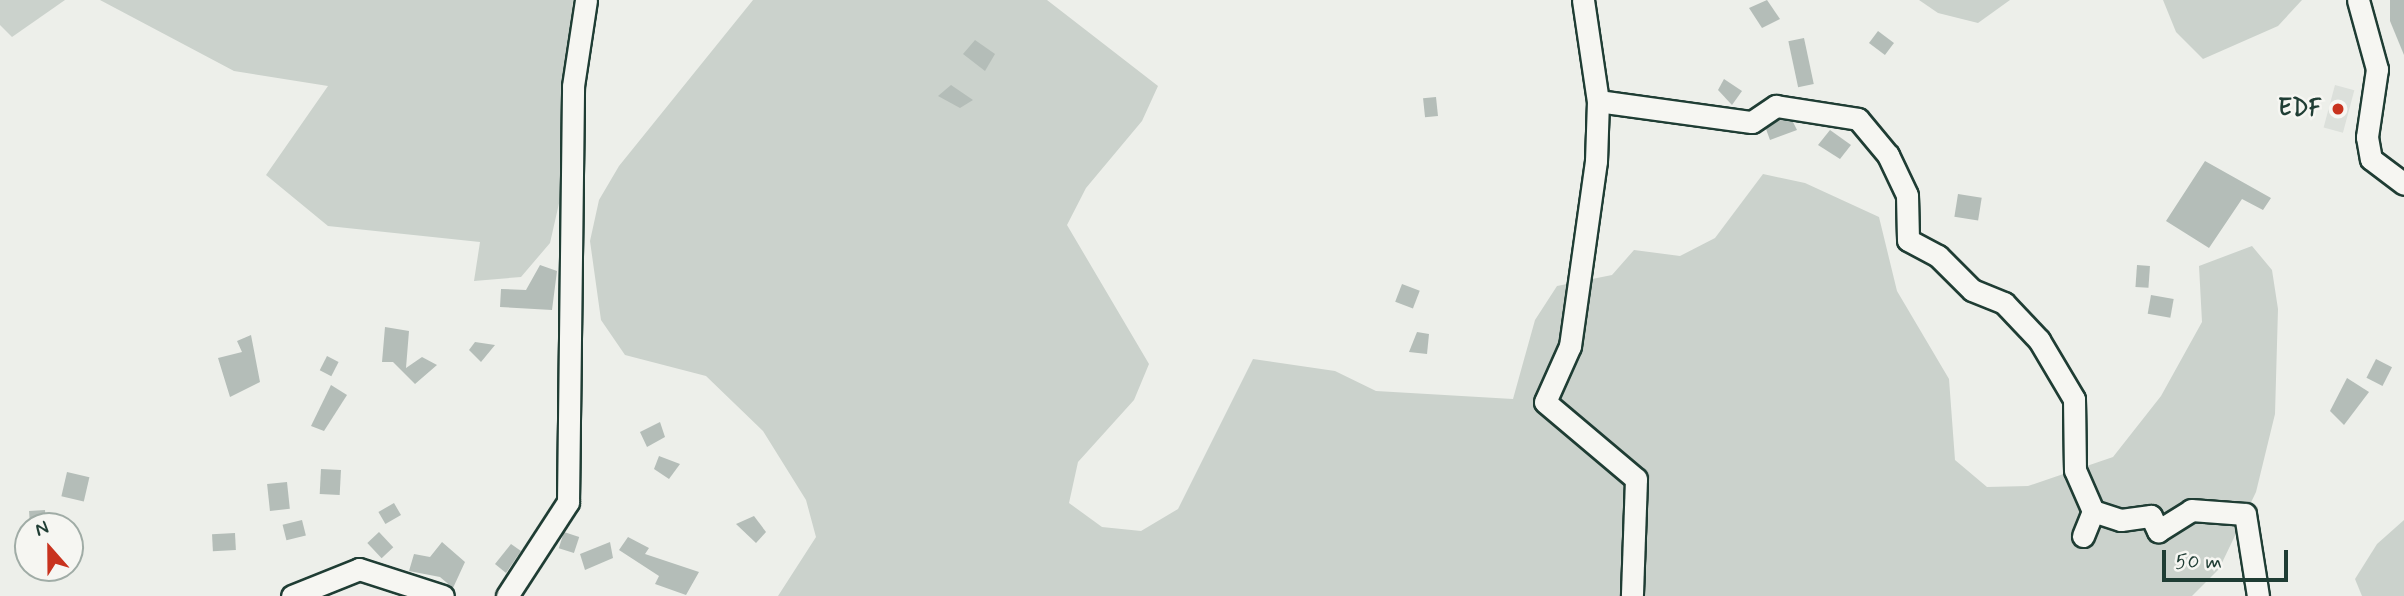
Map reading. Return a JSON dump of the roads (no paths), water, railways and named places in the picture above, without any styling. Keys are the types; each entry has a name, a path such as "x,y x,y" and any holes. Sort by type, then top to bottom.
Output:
{"street":[{"path":"507,596 568,502 572,86 586,0"},
{"path":"1583,0 1598,100 1596,161 1570,346 1545,402 1636,480 1632,596"},
{"path":"2358,0 2378,69 2367,137 2371,159 2404,184"},
{"path":"1598,100 1752,122 1776,106 1858,119 1888,155 1907,195 1908,240 1938,256 1972,290 2004,303 2039,340 2074,399 2075,470 2093,511 2083,537"},
{"path":"2093,511 2121,520 2151,516 2158,531 2191,510 2245,514 2258,596"},
{"path":"292,596 359,569 443,596"}],"place":[{"name":"EDF","path":"2338,109"}]}
